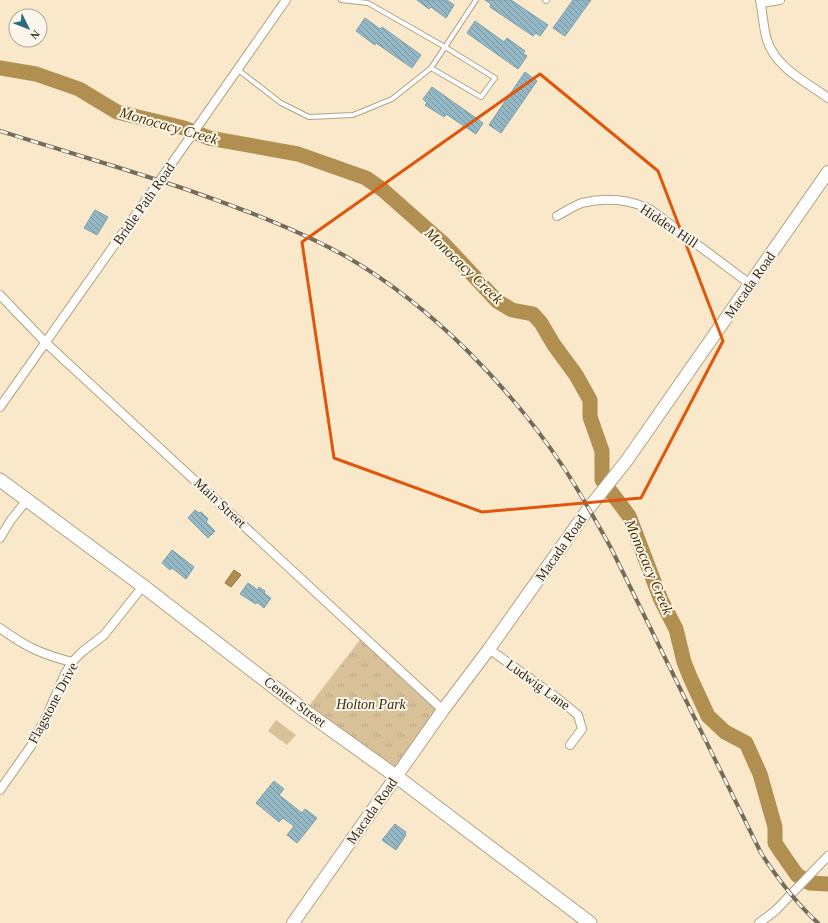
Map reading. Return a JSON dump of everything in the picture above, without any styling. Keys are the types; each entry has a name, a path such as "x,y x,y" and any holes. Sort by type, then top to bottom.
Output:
{"main road":[{"name":"Center Street","path":"0,480 143,586 305,711 397,777 590,923"}],"street":[{"name":"Bridle Path Road","path":"0,406 199,126 286,0"},
{"path":"780,0 761,2 766,38 772,53 783,66 828,98"},
{"name":"Macada Road","path":"293,923 443,710 489,650 594,502 627,460 828,172"},
{"name":"Hidden Hill","path":"557,216 583,203 605,200 630,202 644,207 750,284"},
{"name":"Main Street","path":"0,294 46,342 443,710"},
{"path":"0,538 27,500"},
{"name":"Flagstone Drive","path":"0,790 31,746 72,662 104,635 143,586"},
{"path":"0,628 40,653 72,662"},
{"name":"Ludwig Lane","path":"489,650 556,697 578,715 582,730 570,745"},
{"path":"759,923 775,910 828,856"}],"lane":[{"path":"341,0 368,3 445,47 495,78 482,97 431,68"},
{"path":"237,69 281,103 309,117 353,116 392,99 431,68 476,0"}],"highlighted area":[{"path":"540,74 658,171 723,341 641,498 482,512 334,458 302,242"}],"green space":[{"name":"Holton Park","path":"363,636 443,710 397,777 305,711"},
{"path":"276,720 296,735 287,745 268,731"}],"shaded area":[{"path":"234,570 241,575 231,587 225,583"}],"building":[{"path":"417,0 447,0 454,5 446,18 431,7 429,9"},
{"path":"485,0 511,0 548,25 540,36 536,33 533,36 490,7 491,4"},
{"path":"573,0 591,0 565,36 553,28"},
{"path":"365,18 380,29 382,27 421,55 412,68 376,43 375,45 356,31"},
{"path":"475,21 504,42 507,38 525,51 523,53 527,56 518,69 467,33"},
{"path":"525,72 537,81 501,133 489,125"},
{"path":"432,87 483,123 476,134 446,114 444,117 425,105 427,103 423,99"},
{"path":"95,210 108,217 97,235 84,228"},
{"path":"195,510 199,513 201,512 208,519 206,522 215,531 208,538 188,518"},
{"path":"172,550 194,567 186,579 172,568 170,570 162,563"},
{"path":"248,583 258,590 259,587 271,598 264,608 257,602 256,604 240,594"},
{"path":"274,781 284,789 279,795 302,813 305,809 317,818 297,843 287,835 294,826 283,818 279,822 256,803"},
{"path":"395,824 406,832 406,835 396,850 382,840"}],"waterway":[{"name":"Monocacy Creek","path":"0,68 36,74 79,89 117,112 184,128 209,138 298,154 366,178 383,190 444,244 497,301 512,310 533,314 541,323 554,345 576,375 590,400 590,417 602,451 602,480 629,516 661,600 676,629 684,662 708,716 725,732 746,743 760,774 775,827 775,843 797,875 810,883 828,884"}],"railway":[{"path":"0,131 188,190 249,212 309,237 347,257 379,277 409,299 467,350 519,408 564,468 611,548 761,853 787,890 818,923"}]}
